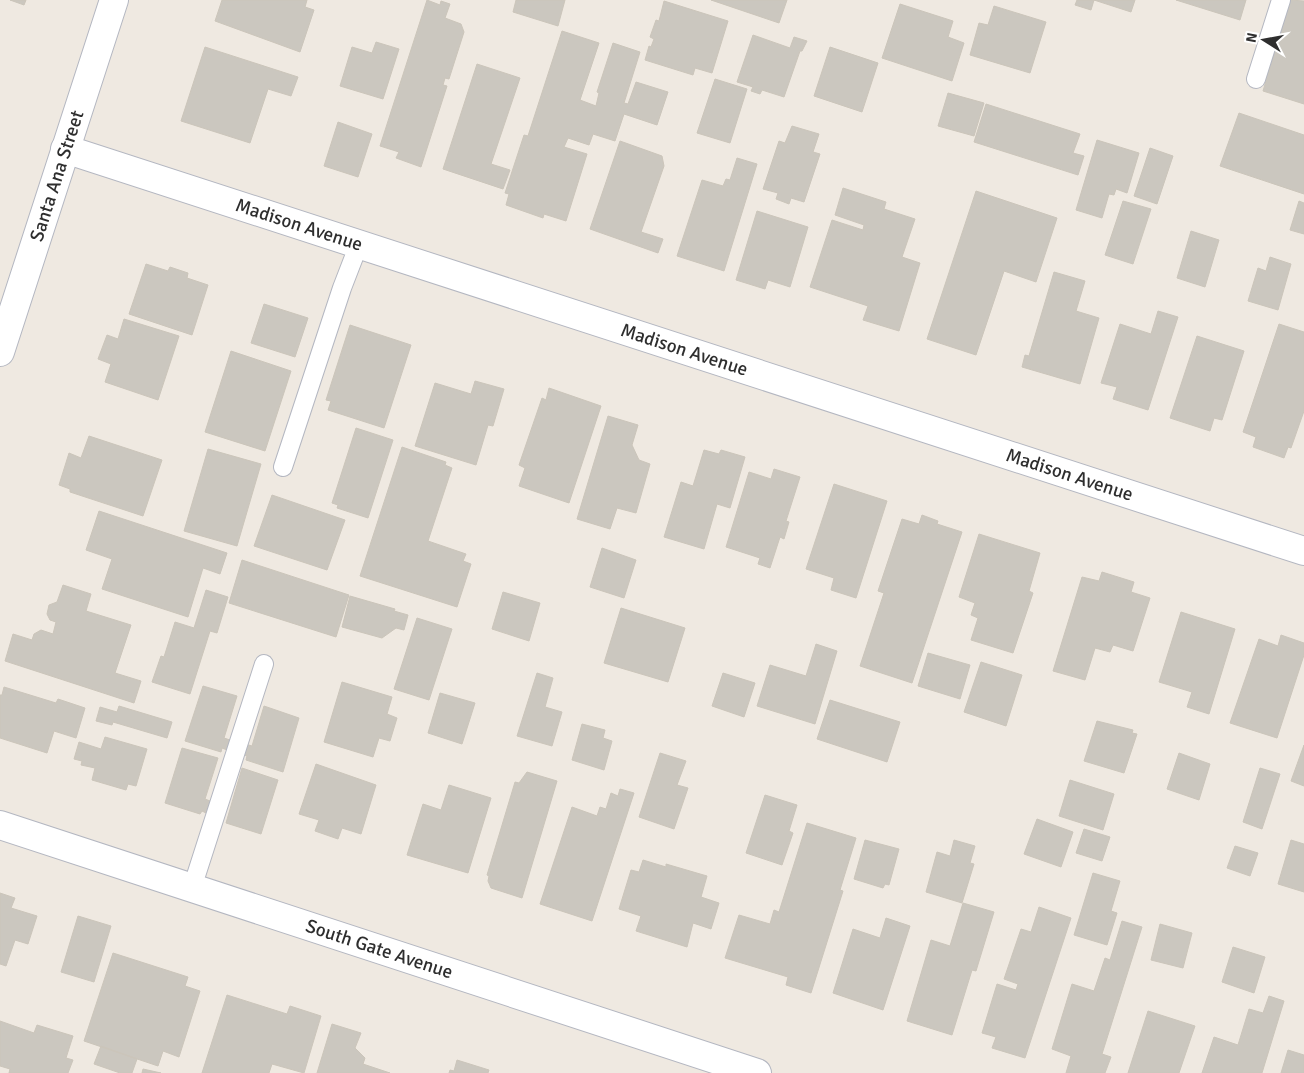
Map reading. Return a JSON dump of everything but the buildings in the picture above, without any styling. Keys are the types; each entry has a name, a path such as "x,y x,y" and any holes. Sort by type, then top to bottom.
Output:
{"street":[{"name":"Santa Ana Street","path":"0,352 114,0"},
{"name":"Madison Avenue","path":"65,148 1304,551"},
{"name":"South Gate Avenue","path":"0,825 757,1073"}],"lane":[{"path":"1256,79 1281,0"},
{"path":"284,467 342,288 359,244"},
{"path":"192,888 264,664"}]}
